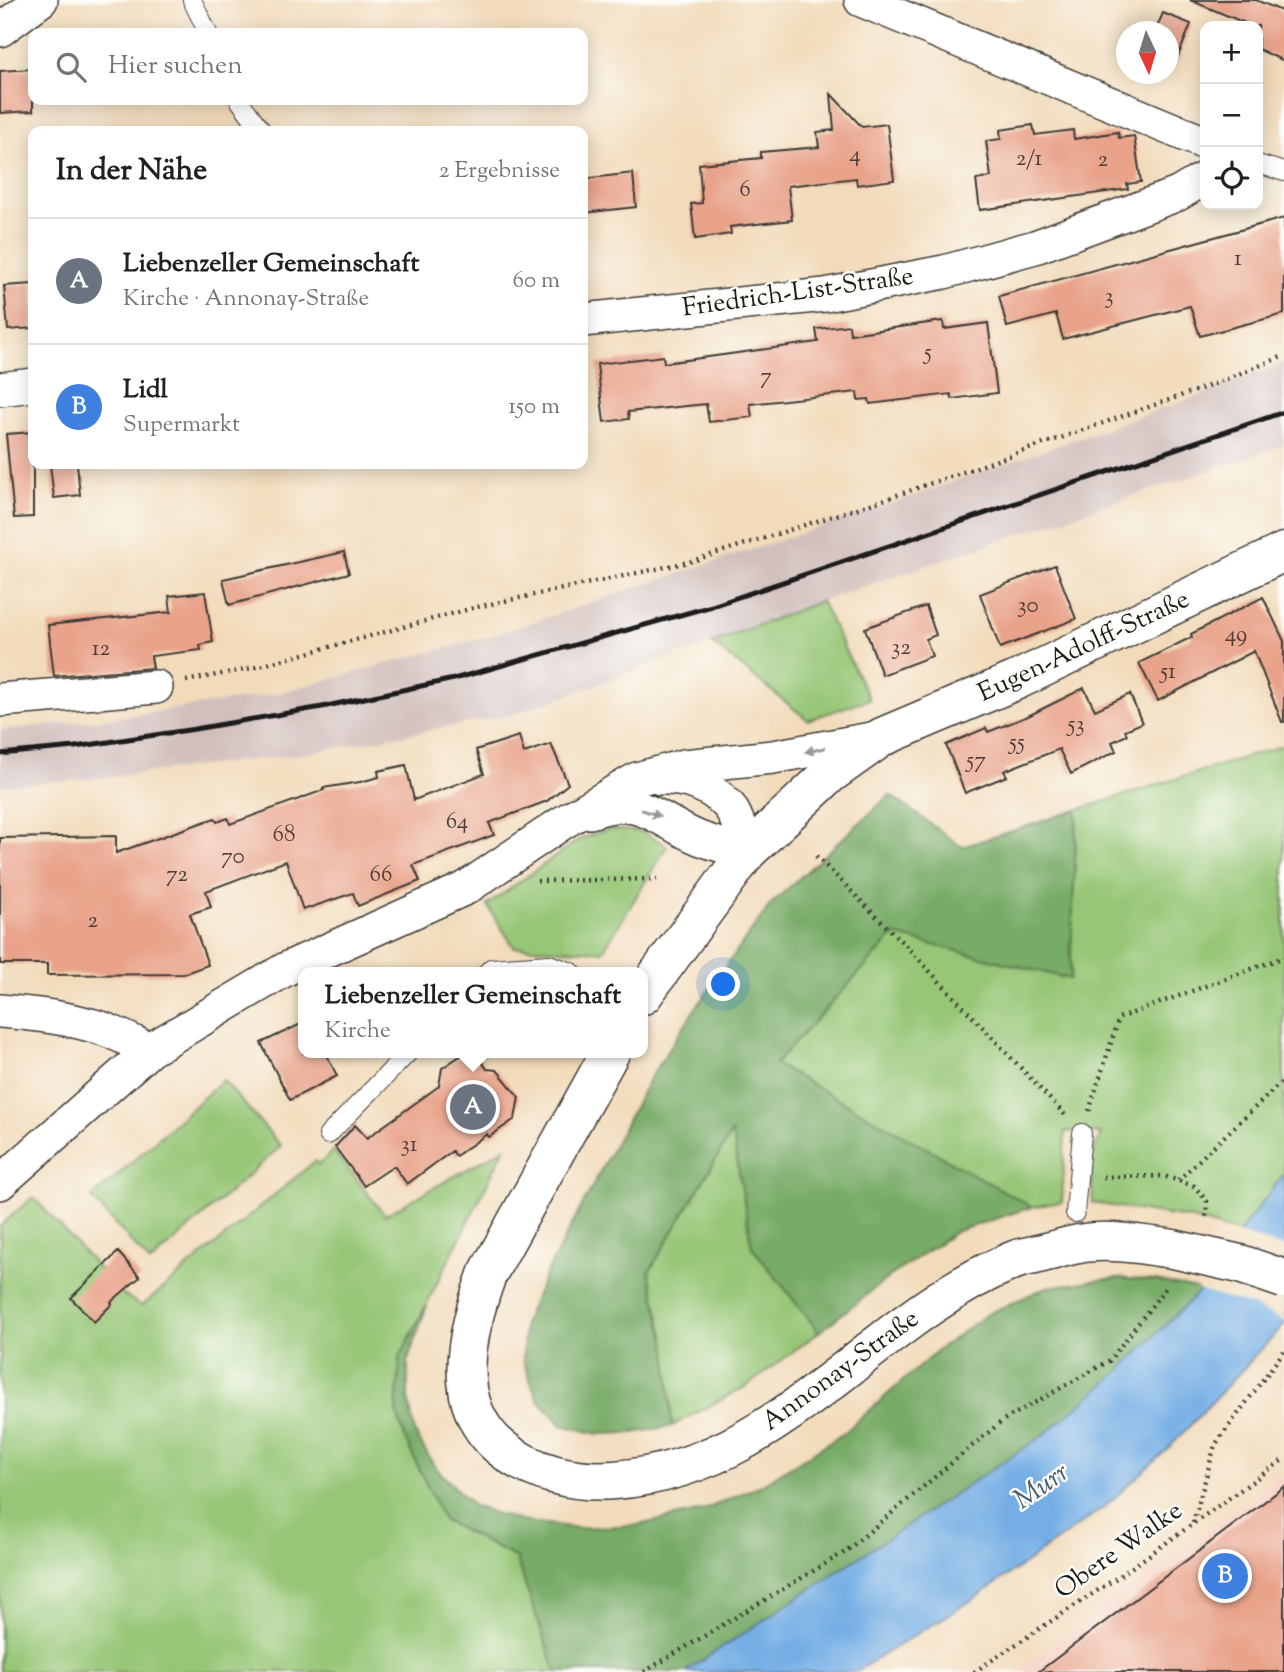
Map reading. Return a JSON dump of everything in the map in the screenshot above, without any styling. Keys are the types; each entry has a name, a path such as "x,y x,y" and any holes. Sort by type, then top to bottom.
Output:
{"street":[{"path":"0,30 41,0"},
{"path":"861,0 1200,141"},
{"name":"Friedrich-List-Straße","path":"588,319 825,295 944,272 1035,247 1178,194 1200,181"},
{"path":"0,388 28,385"},
{"name":"Eugen-Adolff-Straße","path":"0,1183 150,1050 286,969 466,888 562,823 637,779 684,766 773,757 882,737 1017,680 1284,552"},
{"path":"0,700 156,687"},
{"name":"Eugen-Adolff-Straße","path":"747,852 830,774 882,737"},
{"name":"Eugen-Adolff-Straße","path":"637,779 676,778 691,780 705,787 730,807 747,852"},
{"name":"Eugen-Adolff-Straße","path":"562,823 595,810 628,806 659,815 699,838 747,852"},
{"path":"648,988 747,852"},
{"path":"0,1011 46,1015 73,1021 107,1030 150,1050"},
{"name":"Annonay-Straße","path":"607,1058 487,1275 469,1334 467,1391 481,1427 507,1453 538,1469 578,1480 597,1481 658,1475 704,1460 746,1440 823,1390 916,1314 967,1283 1014,1260 1085,1243 1130,1243 1171,1266 1240,1264 1284,1279"}],"lane":[{"path":"192,0 206,28"},
{"path":"243,105 258,126"},
{"path":"1263,166 1284,173"},
{"path":"506,967 549,964 558,967"},
{"path":"328,1135 403,1058"},
{"path":"1075,1213 1082,1133"}],"path":[{"path":"156,687 252,668 477,607 689,562 898,495 1206,387 1284,356"},
{"path":"816,856 908,948 1082,1133 1119,1018 1284,957"},
{"path":"534,881 657,879"},
{"path":"1178,1180 1284,1080"},
{"path":"1078,1177 1164,1176 1178,1180 1194,1186 1207,1201 1206,1221"},
{"path":"644,1672 845,1552 1002,1421 1109,1361 1171,1266"},
{"path":"1193,1524 1215,1446 1284,1351"},
{"name":"Obere Walke","path":"974,1672 1284,1459"}],"shaded area":[{"path":"1284,362 1284,445 821,601 511,715 301,754 101,778 0,786 0,730 97,720 271,695 487,637 887,505 1207,393"},
{"path":"1284,1472 1284,1672 1014,1672 1023,1667"}],"green space":[{"path":"821,601 869,699 808,720 712,643"},
{"path":"1284,745 1284,1174 1239,1233 1192,1219 1093,1203 1090,1160 1101,1134 1065,1131 1062,1202 1032,1207 775,1064 894,935 1070,979 1077,810"},
{"path":"890,795 962,847 1077,810 1070,979 894,935 775,1064 1032,1207 957,1231 889,1277 819,1332 752,1247 732,1132 649,1272 667,1349 672,1426 633,1433 598,1434 562,1425 538,1400 523,1361 524,1323 545,1276 648,1081 695,1009 771,904"},
{"path":"609,829 643,832 667,846 603,951 514,947 487,905 580,839"},
{"path":"223,1080 281,1146 150,1263 92,1198"},
{"path":"733,1131 752,1247 819,1332 747,1386 672,1426 667,1349 649,1272"},
{"path":"505,1148 400,1357 396,1411 443,1520 516,1558 556,1672 0,1672 0,1226 33,1197 121,1293 142,1306 315,1161 319,1165 333,1150 385,1215"},
{"path":"1115,1278 1156,1281 1201,1290 1115,1375 1041,1437 685,1672 556,1672 516,1558 443,1520 406,1441 396,1411 400,1357 427,1305 408,1360 408,1398 415,1433 434,1466 473,1506 520,1521 580,1528 638,1525 702,1511 761,1485 844,1433 937,1351 987,1314 1047,1287"}],"water":[{"name":"Murr","path":"1284,1174 1284,1325 1167,1450 1103,1508 977,1597 855,1672 685,1672 1041,1437 1115,1375 1201,1290 1239,1233"}],"pier":[{"path":"1235,1232 1284,1247 1284,1321 1253,1306 1197,1290"}],"building":[{"path":"1190,0 1256,0 1284,12 1284,61 1263,51 1263,21 1240,21"},
{"path":"1163,13 1191,24 1179,54 1179,21 1160,21"},
{"path":"28,69 28,105 33,105 33,111 0,113 0,71"},
{"path":"831,94 862,127 887,124 894,180 857,185 856,178 788,186 792,220 730,227 731,234 695,239 691,204 702,203 699,164 761,158 761,152 819,147 817,132 834,130"},
{"path":"1033,125 1035,135 1073,130 1074,139 1118,132 1119,138 1134,136 1141,182 1127,184 1128,189 980,210 976,180 991,177 986,141 1001,139 1000,130"},
{"path":"633,173 636,207 588,212 588,178"},
{"path":"1284,218 1284,314 1200,336 1190,306 1063,339 1056,314 1007,327 999,296"},
{"path":"28,284 28,328 8,330 4,286"},
{"path":"943,321 944,329 988,323 997,393 952,399 951,394 870,404 869,399 858,400 857,392 750,404 752,417 709,422 706,404 628,412 629,419 604,422 597,364 663,356 664,363 818,342 816,329 849,325 850,334"},
{"path":"28,432 28,469 33,469 33,517 14,518 6,434"},
{"path":"51,469 77,469 80,495 54,498"},
{"path":"344,552 349,573 229,605 223,579"},
{"path":"1055,565 1076,619 1000,648 980,594"},
{"path":"205,592 213,642 200,645 201,650 151,656 153,668 54,676 48,625 171,612 169,596"},
{"path":"1263,597 1284,641 1284,722 1254,651 1158,701 1139,663"},
{"path":"926,606 936,635 926,639 932,656 882,675 865,628"},
{"path":"1084,688 1095,710 1130,694 1142,723 1125,730 1127,735 1112,742 1116,751 1071,774 1059,749 1004,771 1007,776 965,793 946,745 986,728 988,732 1028,716"},
{"path":"519,736 524,753 551,744 568,784 547,801 489,823 494,835 413,865 420,881 358,906 353,893 303,910 286,861 206,891 211,907 190,914 208,965 183,974 47,975 47,964 0,964 0,838 116,836 116,853 215,818 217,822 228,818 230,824 324,790 323,788 379,777 378,771 406,765 414,800 484,774 476,750"},
{"path":"298,1025 298,1058 328,1058 337,1076 290,1100 261,1043"},
{"path":"457,1058 479,1058 487,1069 497,1070 519,1097 515,1119 489,1137 487,1134 456,1156 452,1151 407,1184 394,1166 364,1186 335,1147 355,1125 367,1138 439,1086 442,1068"},
{"path":"118,1252 140,1277 111,1302 94,1322 71,1298"},
{"path":"1284,1487 1284,1672 1038,1672"}],"railway":[{"path":"0,754 75,747 195,729 322,707 454,679 712,606 1284,412"}],"place":[{"name":"Liebenzeller Gemeinschaft","path":"473,1107"},
{"name":"Lidl","path":"1225,1576"}]}
